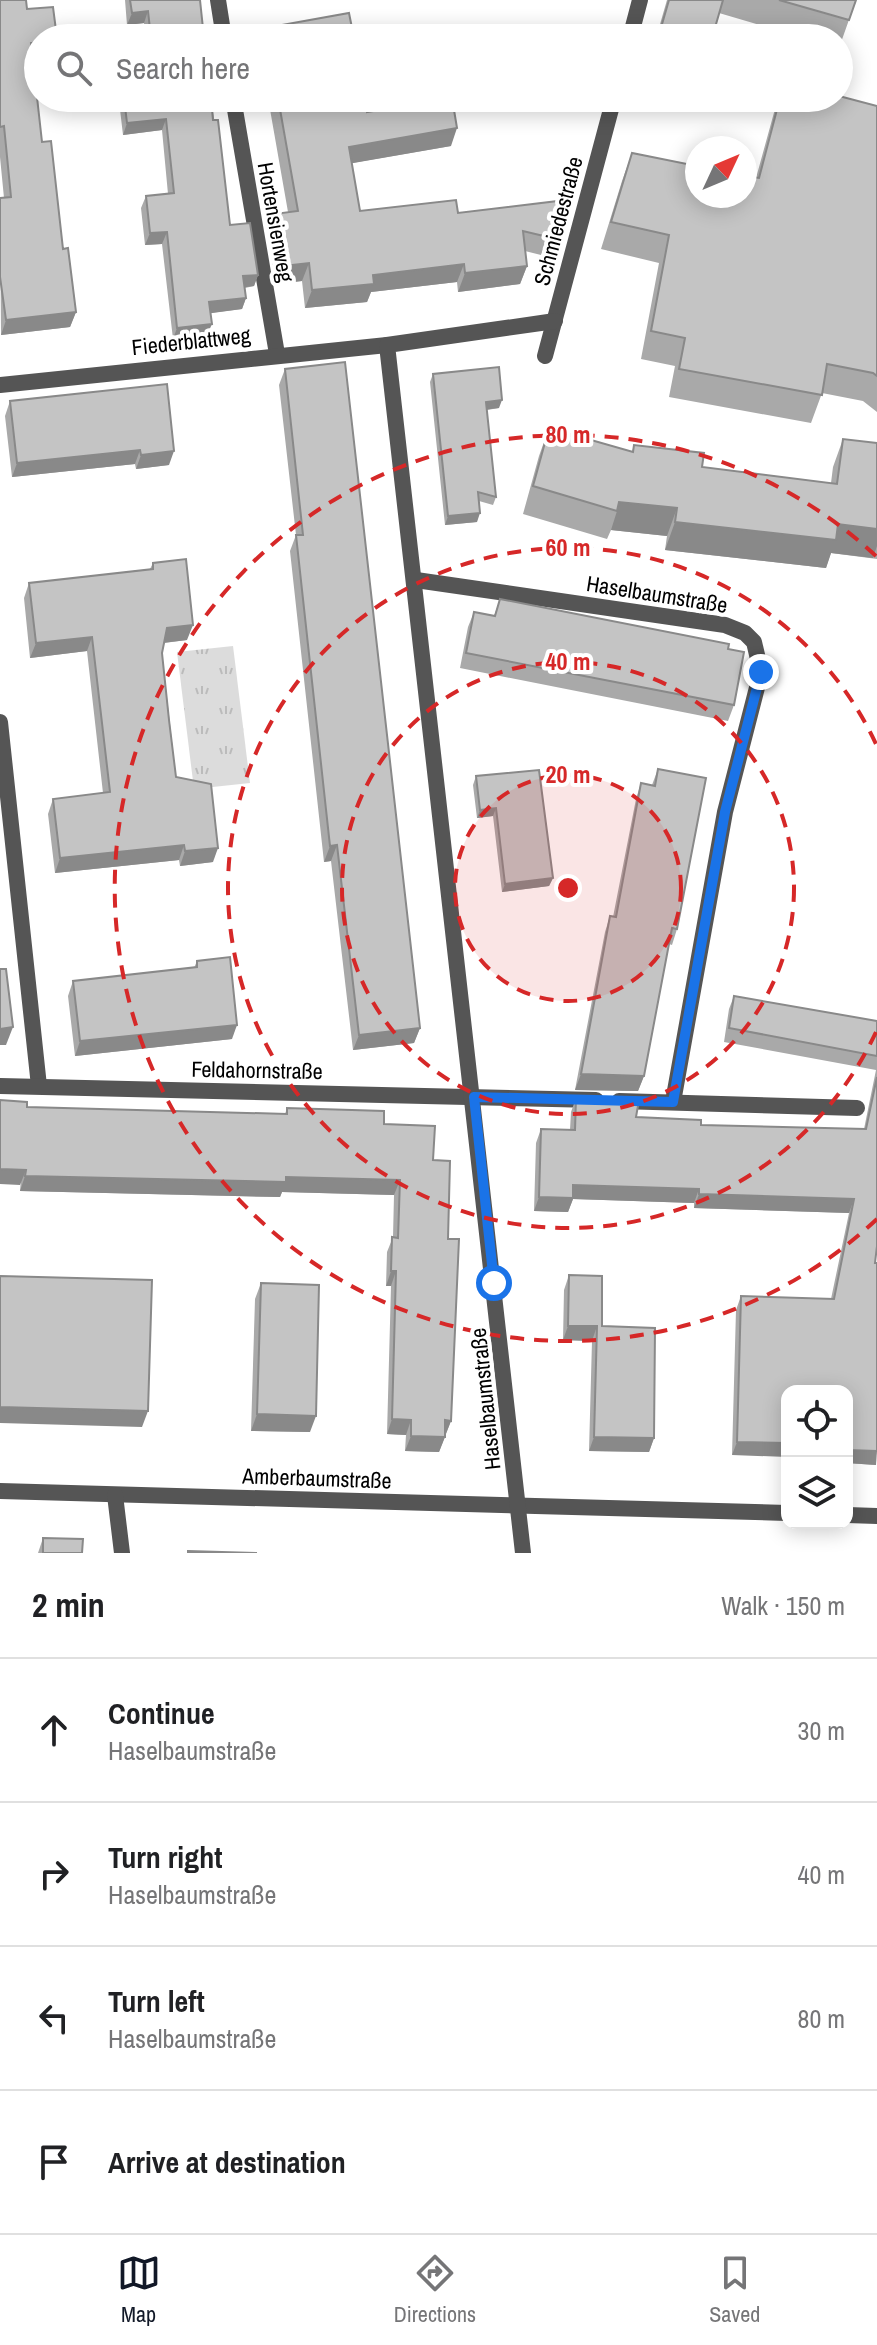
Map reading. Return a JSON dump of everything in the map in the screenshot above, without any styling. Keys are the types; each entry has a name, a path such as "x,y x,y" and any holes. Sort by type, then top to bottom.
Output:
{"street":[{"path":"218,0 222,24"},
{"path":"634,24 640,0"},
{"name":"Hortensienweg","path":"235,112 277,354"},
{"name":"Schmiedestraße","path":"545,356 610,112"},
{"path":"387,345 555,321"},
{"name":"Fiederblattweg","path":"0,385 387,345"},
{"name":"Haselbaumstraße","path":"387,345 416,580 518,1506"},
{"name":"Haselbaumstraße","path":"416,580 725,625 745,633 754,642 761,672 725,812 673,1102"},
{"path":"0,722 39,1086"},
{"name":"Feldahornstraße","path":"0,1086 474,1097"},
{"path":"474,1097 857,1108"},
{"name":"Amberbaumstraße","path":"0,1491 781,1513"},
{"path":"115,1495 122,1553"},
{"path":"518,1506 523,1553"},
{"path":"853,1515 877,1516"}],"green space":[{"path":"233,646 250,783 194,789 177,652"}],"building":[{"path":"0,0 26,0 27,9 53,7 55,24 24,24 24,112 39,112 42,142 51,141 63,249 68,248 76,312 6,320 0,277 0,198 11,197 4,126 0,127"},
{"path":"130,0 200,0 203,24 149,24 148,11 132,13"},
{"path":"669,0 723,0 716,24 662,24"},
{"path":"779,0 856,0 849,20"},
{"path":"349,13 351,24 287,24"},
{"path":"853,100 877,106 877,376 827,364 822,395 679,369 685,338 651,331 669,235 611,222 632,153 685,164 685,208 757,208 757,178 776,112 853,112"},
{"path":"126,112 212,112 213,120 218,120 230,225 250,223 258,275 243,276 246,298 209,302 212,324 177,328 167,232 150,233 146,196 174,193 166,119 127,123"},
{"path":"280,112 454,112 457,128 349,147 360,211 456,200 458,213 558,201 548,237 523,231 527,266 465,273 464,264 373,275 374,284 312,290 309,263 283,266 274,214 298,211"},
{"path":"345,362 420,1028 359,1035 337,845 330,846 296,535 303,535 285,369"},
{"path":"499,367 502,400 486,402 496,497 478,492 480,513 448,516 433,374"},
{"path":"167,384 174,451 141,455 140,450 17,463 10,401"},
{"path":"549,428 633,452 634,445 704,453 702,467 837,484 843,439 877,443 877,529 838,524 836,540 675,522 677,508 619,502 617,511 533,486"},
{"path":"186,559 193,625 167,628 162,653 169,720 176,777 211,784 218,848 185,851 184,845 60,858 53,799 110,792 92,637 36,643 29,583 153,569 153,563"},
{"path":"500,599 729,644 728,649 744,652 734,705 466,653 474,612 495,616"},
{"path":"658,769 706,778 677,929 672,928 644,1076 581,1074 610,916 616,917 641,783 655,786"},
{"path":"539,770 553,878 505,884 496,808 480,810 476,776"},
{"path":"230,957 237,1025 80,1041 73,981 197,967 197,961"},
{"path":"0,969 6,969 13,1027 0,1029"},
{"path":"734,996 877,1021 877,1056 729,1028"},
{"path":"877,1077 877,1451 853,1450 853,1385 781,1385 781,1443 737,1442 741,1296 834,1299 854,1199 699,1194 699,1189 573,1185 573,1198 539,1197 541,1129 575,1130 576,1098 639,1100 636,1117 701,1120 701,1125 866,1129"},
{"path":"0,1100 27,1102 27,1107 287,1114 287,1108 384,1111 384,1124 435,1126 433,1160 450,1161 448,1239 459,1239 451,1421 445,1420 445,1437 411,1436 411,1420 392,1419 396,1271 391,1271 392,1237 398,1238 400,1180 286,1177 286,1182 25,1176 26,1170 0,1169"},
{"path":"569,1275 602,1276 602,1326 655,1328 654,1438 594,1437 597,1326 568,1326"},
{"path":"0,1276 152,1280 148,1411 0,1407"},
{"path":"261,1283 319,1285 316,1416 257,1414"},
{"path":"43,1538 83,1539 82,1553 43,1553"},
{"path":"188,1551 257,1553 188,1553"}],"route":[{"path":"494,1283 474,1097 673,1102 725,812 761,672"}]}
